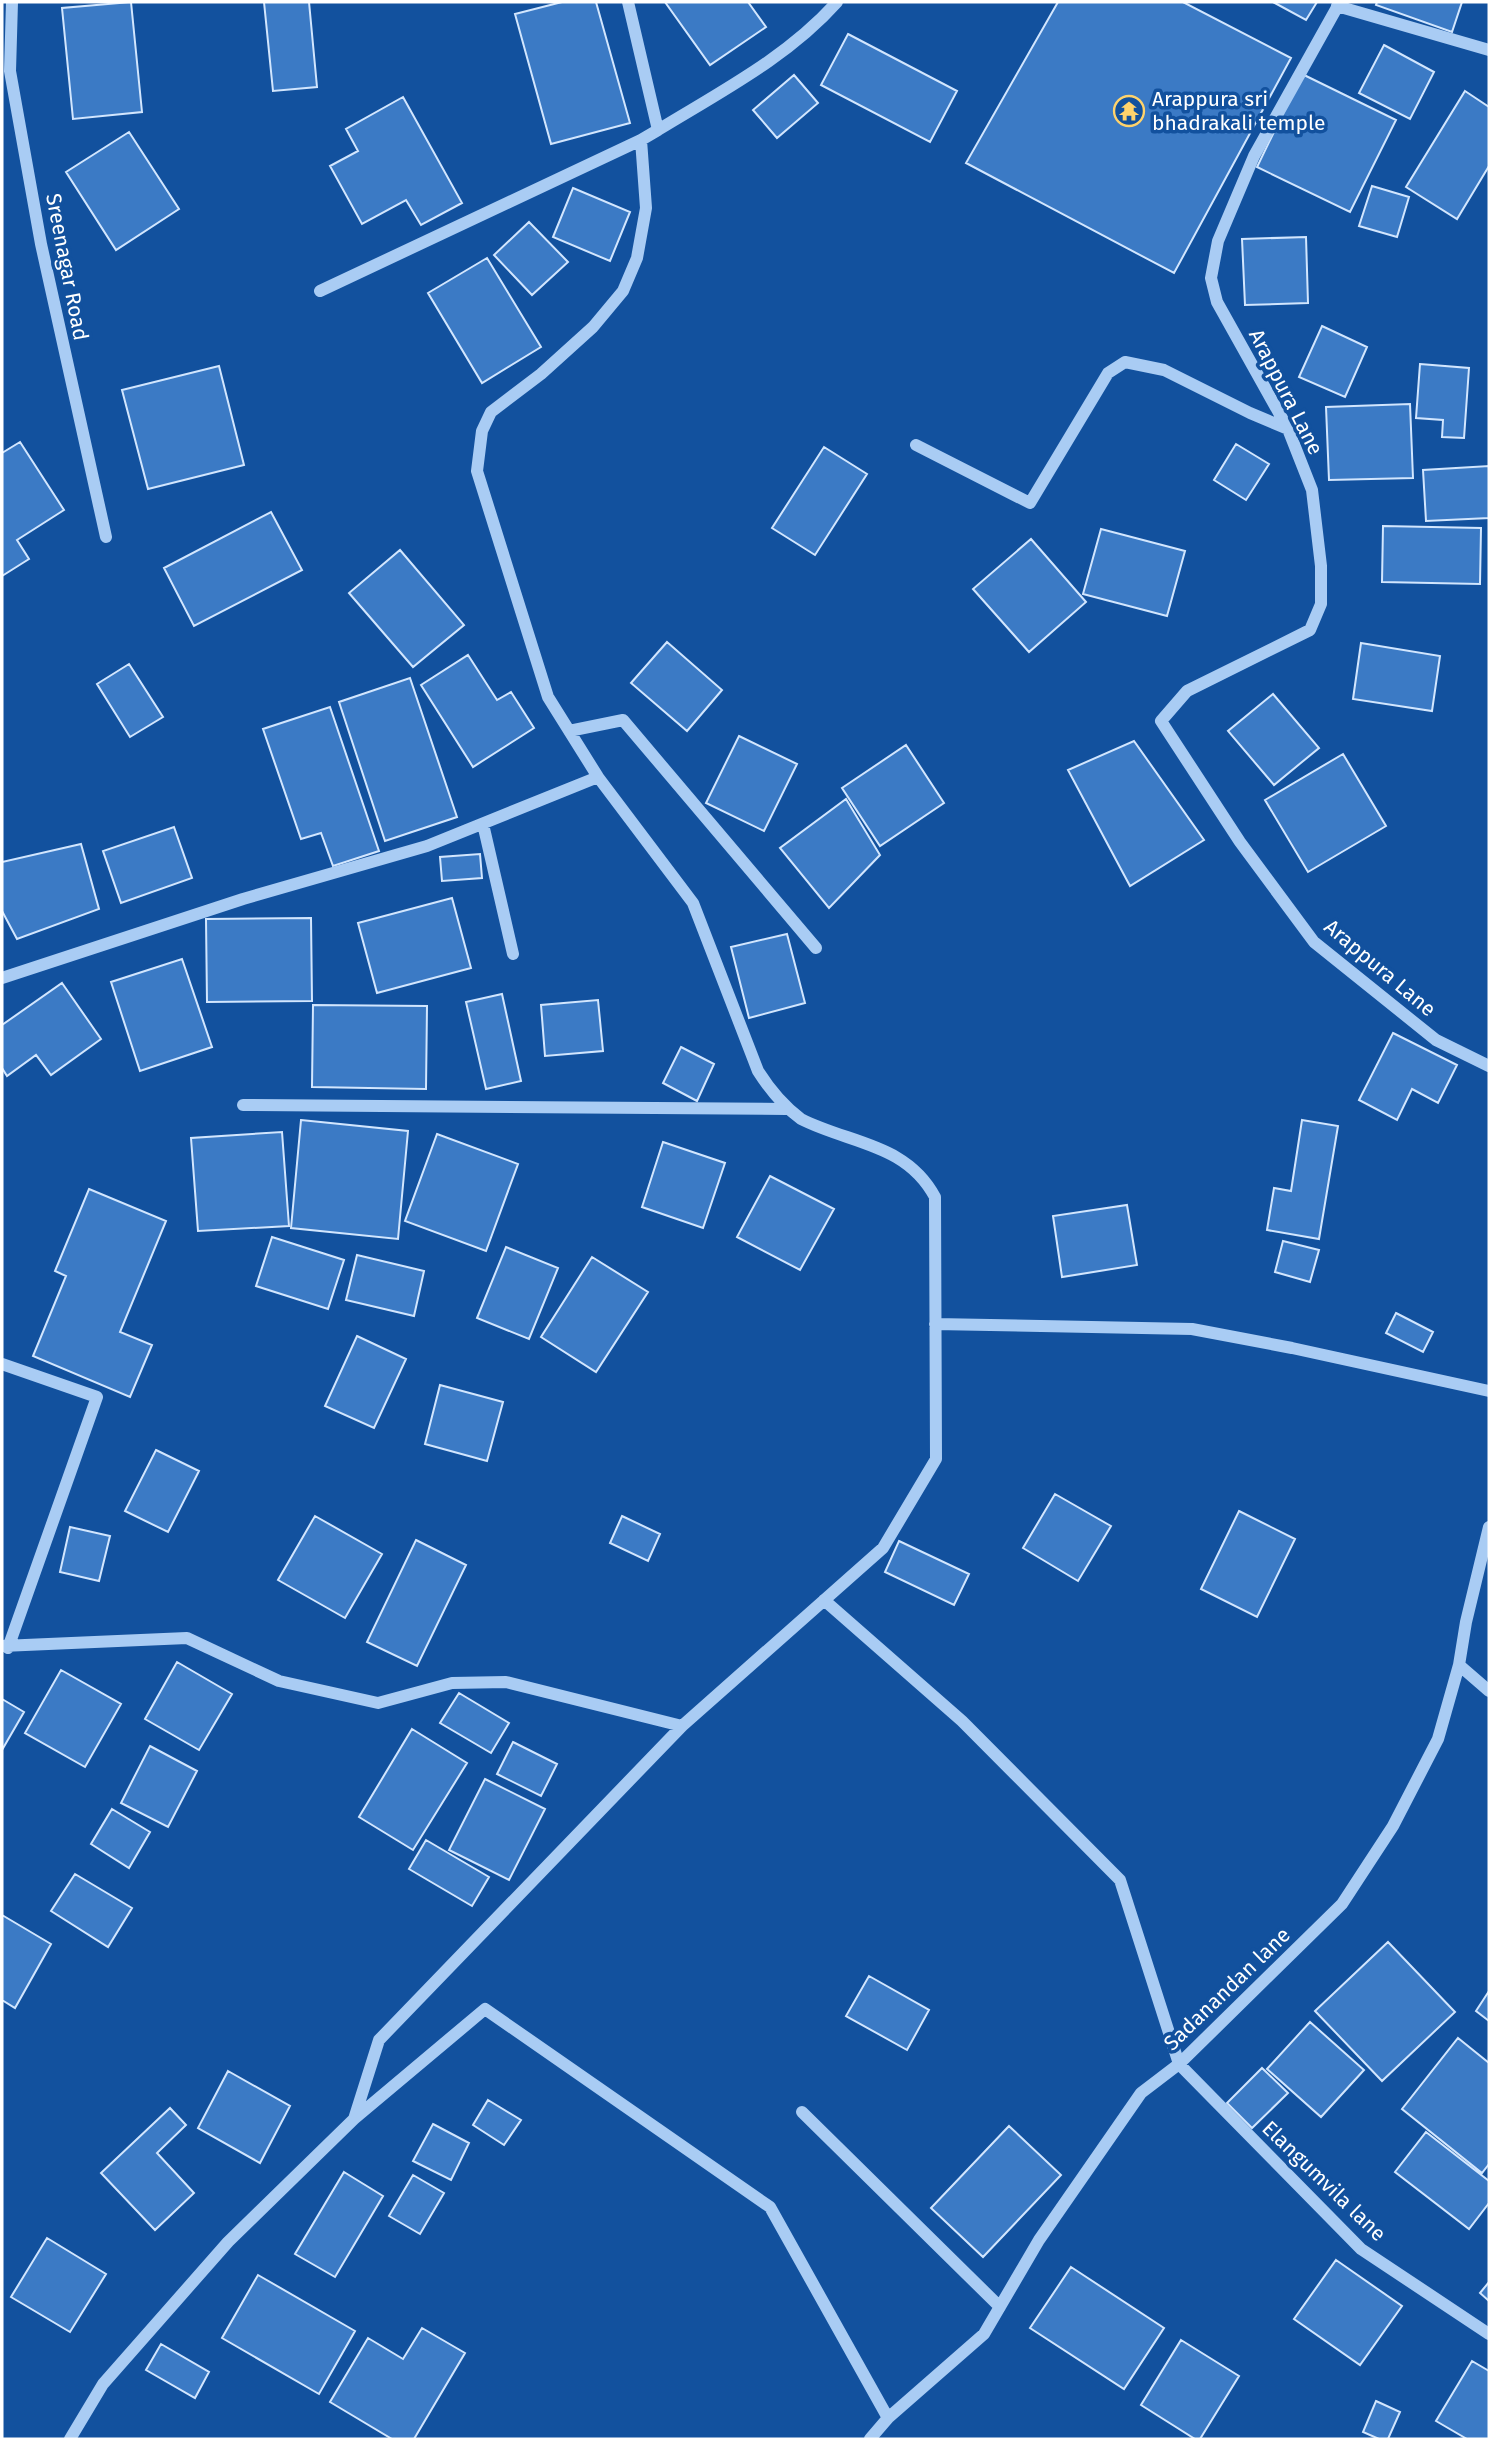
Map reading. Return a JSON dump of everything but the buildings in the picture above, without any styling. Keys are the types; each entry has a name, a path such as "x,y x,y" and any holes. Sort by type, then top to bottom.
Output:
{"street":[{"name":"Sreenagar Road","path":"12,2 10,71 41,244 106,537"},
{"path":"628,2 658,130"},
{"path":"320,291 641,140 753,72 818,22 836,2"},
{"path":"1339,4 1489,50"},
{"name":"Arappura Lane","path":"1339,4 1254,156 1218,241 1211,278 1217,302 1288,429 1312,490 1321,566 1321,604 1310,630 1187,691 1161,721 1240,842 1314,942 1436,1040 1489,1066"},
{"path":"354,2119 379,2040 682,1726 883,1548 936,1458 935,1197 927,1182 899,1157 817,1127 787,1109 758,1071 693,903 598,778 548,697 477,471 482,431 491,412 541,374 593,327 622,291 637,258 646,208 641,140"},
{"path":"916,445 1030,503 1108,373 1125,362 1164,370 1288,429"},
{"path":"569,731 622,720 816,948"},
{"path":"2,978 243,900 428,846 598,778"},
{"path":"483,824 513,954"},
{"path":"243,1105 787,1109"},
{"path":"935,1324 1192,1329 1489,1391"},
{"path":"2,1364 97,1397 5,1647 187,1638 279,1681 378,1703 452,1683 506,1682 682,1726"},
{"name":"Sadanandan lane","path":"870,2439 888,2418 984,2334 1039,2240 1141,2092 1179,2064 1342,1904 1393,1826 1438,1739 1460,1665 1466,1622 1489,1527"},
{"path":"824,1600 962,1721 1120,1880 1179,2064"},
{"path":"1460,1665 1489,1691"},
{"path":"71,2439 103,2384 228,2242 354,2119 485,2009 770,2207 888,2418"},
{"name":"Elangumvila lane","path":"1179,2064 1361,2249 1489,2334"},
{"path":"802,2112 1000,2307"}],"place":[{"name":"Arappura sri bhadrakali temple","path":"1129,111"}]}
